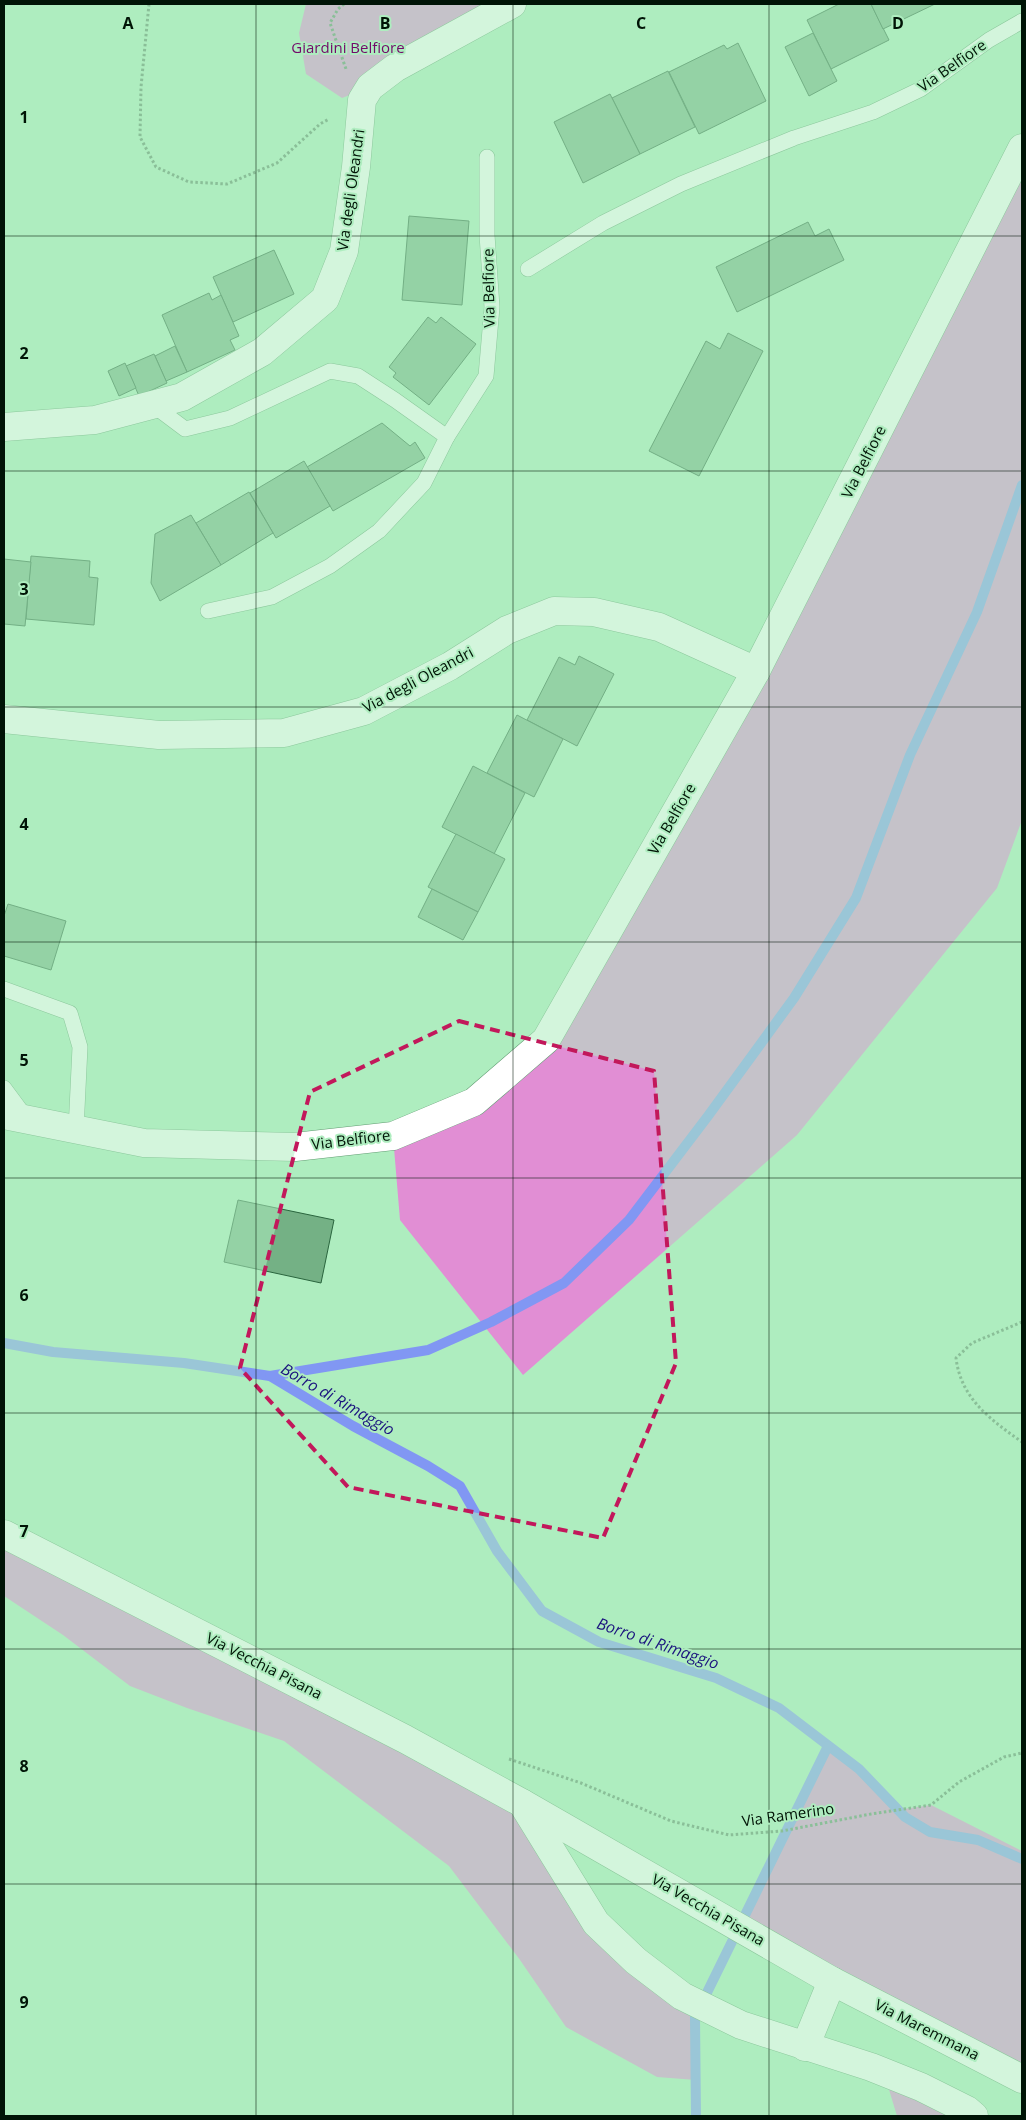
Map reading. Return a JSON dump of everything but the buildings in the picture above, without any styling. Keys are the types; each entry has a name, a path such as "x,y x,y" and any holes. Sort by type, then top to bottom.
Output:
{"street":[{"path":"362,100 370,87 395,68 512,4"},
{"name":"Via degli Oleandri","path":"4,427 95,420 182,396 262,352 325,299 344,251 356,167 362,100"},
{"name":"Via Belfiore","path":"15,1117 144,1143 295,1147 393,1136 474,1102 546,1040 756,671 1022,148"},
{"name":"Via degli Oleandri","path":"4,719 158,735 284,733 364,711 450,666 506,630 554,611 594,612 659,627 756,671"},
{"name":"Via Vecchia Pisana","path":"4,1534 405,1739 522,1803 832,1981"},
{"name":"Via Vecchia Pisana","path":"522,1803 596,1923 636,1961 682,1996 741,2025 871,2067 921,2087 967,2110 974,2116"},
{"path":"805,2047 832,1981"},
{"name":"Via Maremmana","path":"832,1981 1022,2079"}],"lane":[{"name":"Via Belfiore","path":"528,269 603,223 681,184 794,138 873,112 921,89 989,40 1022,22"},
{"name":"Via Belfiore","path":"447,437 486,376 492,307 487,235 487,157"},
{"path":"153,404 185,430 230,418 330,371 358,376 396,400 447,437 424,483 379,531 330,566 272,597 208,611"},
{"path":"4,989 70,1013 80,1047 76,1130"},
{"path":"4,1088 15,1117"}],"path":[{"path":"149,4 141,87 140,136 156,167 189,182 227,184 277,163 320,124 362,100 348,76 330,23 338,9 344,4"},
{"path":"1022,1322 972,1343 956,1358 958,1373 968,1395 997,1425 1022,1442"},
{"name":"Via Ramerino","path":"500,1756 581,1783 671,1821 729,1835 782,1831 931,1805 967,1778 1004,1757 1022,1753"}],"highlighted area":[{"path":"459,1021 654,1071 676,1363 603,1538 348,1487 240,1368 310,1092"}],"green space":[{"name":"Giardini Belfiore","path":"306,4 512,4 370,87 342,98 306,74 299,33"},
{"path":"1022,148 1022,820 997,888 797,1135 523,1375 400,1220 393,1136 474,1102 546,1040"},
{"path":"4,1534 522,1803 596,1923 695,2017 696,2080 657,2077 566,2027 520,1960 449,1866 284,1741 187,1708 130,1686 63,1635 4,1596"},
{"path":"828,1746 859,1769 897,1810 931,1805 1022,1851 1022,2078 739,1927"},
{"path":"884,2073 974,2116 897,2116"}],"waterway":[{"path":"270,1376 428,1350 491,1322 564,1283 629,1220 794,998 856,898 910,755 977,612 1022,485"},
{"name":"Borro di Rimaggio","path":"4,1343 53,1352 184,1363 270,1376 353,1426 428,1466 460,1486 497,1551 542,1611 599,1642 716,1678 779,1708 859,1769 905,1817 930,1832 978,1840 1022,1859"},
{"path":"696,2116 695,2017 828,1746"}]}
